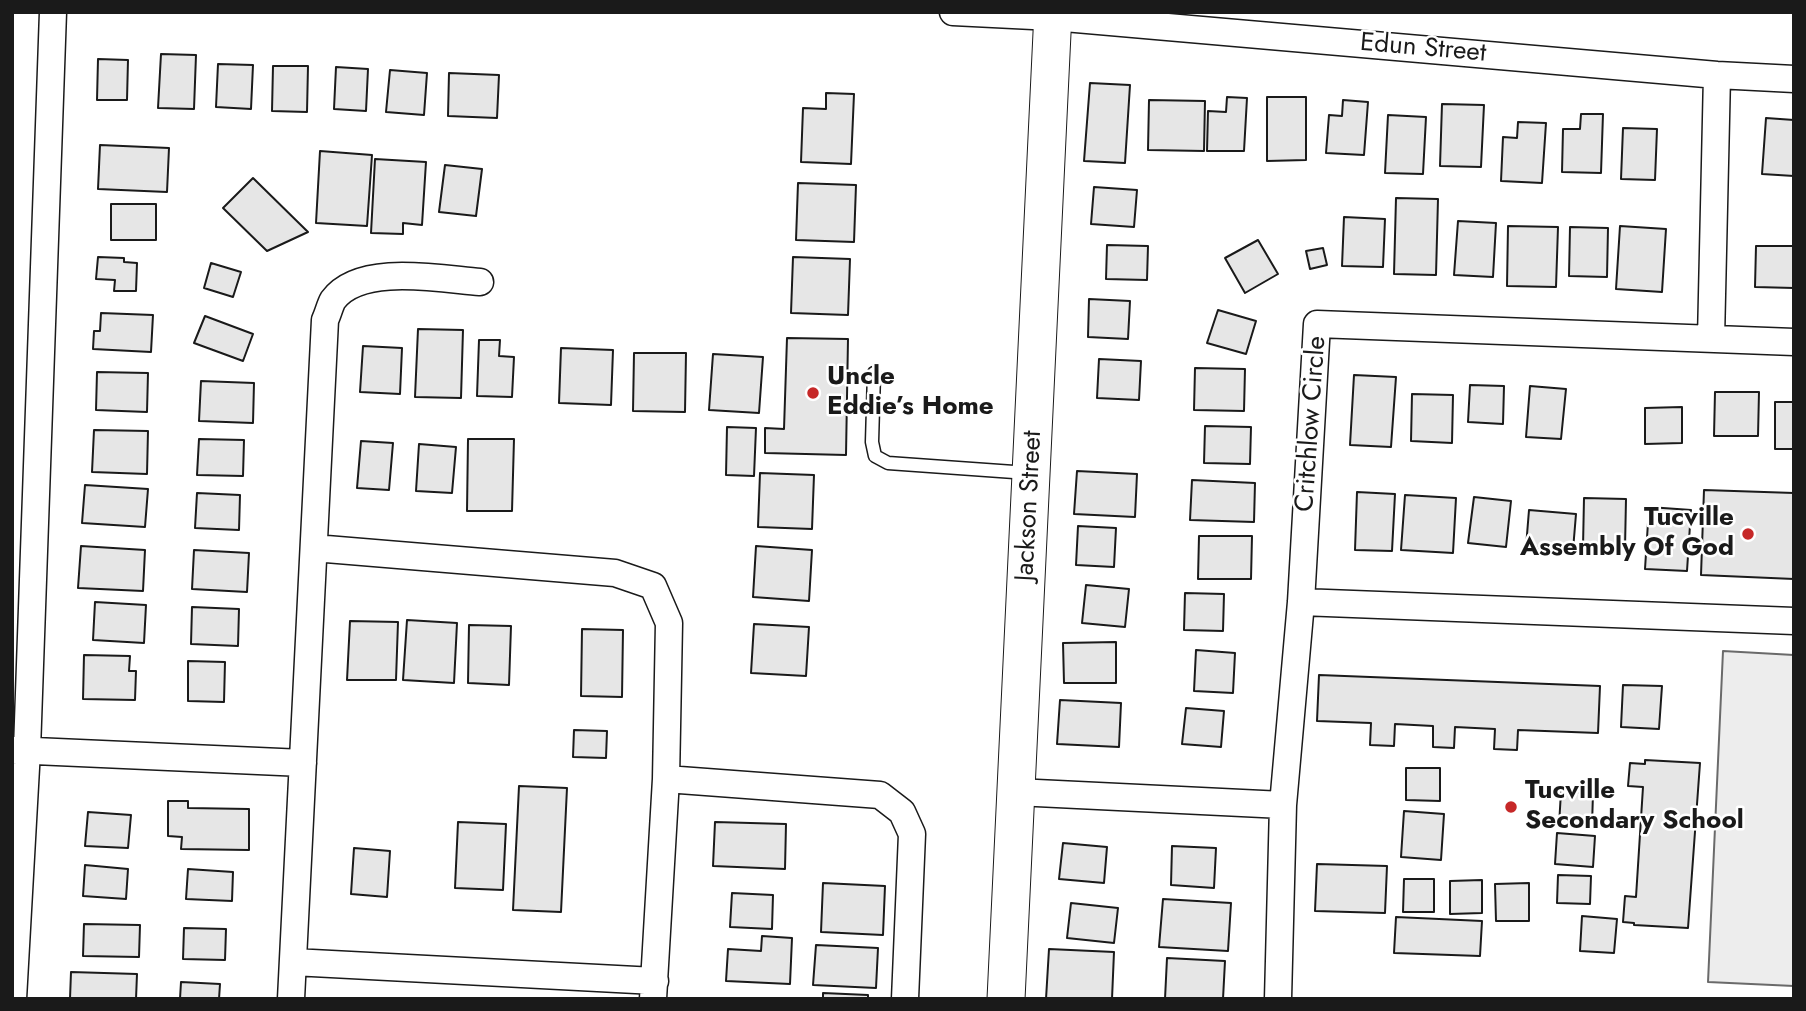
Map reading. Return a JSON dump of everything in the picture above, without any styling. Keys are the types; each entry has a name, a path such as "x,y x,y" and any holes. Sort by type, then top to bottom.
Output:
{"street":[{"path":"13,999 20,750 54,12"},
{"name":"Edun Street","path":"953,12 1053,14 1717,75 1794,79"},
{"name":"Jackson Street","path":"1006,999 1053,14"},
{"path":"1711,339 1717,75"},
{"path":"291,999 325,320 334,299 354,284 382,275 480,282"},
{"name":"Critchlow Circle","path":"1278,999 1283,805 1301,602 1317,324 1794,342"},
{"path":"293,962 654,990 666,779 669,623 653,586 615,573 314,548"},
{"path":"1301,602 1794,621"},
{"path":"20,750 303,763"},
{"path":"666,779 880,795 902,812 912,834 905,999"},
{"path":"1016,792 1283,805"}],"lane":[{"path":"874,373 872,442 875,456 888,463 1032,473"}],"shaded area":[{"path":"1723,651 1794,655 1794,986 1708,982"}],"building":[{"path":"161,54 196,55 194,109 158,108"},
{"path":"98,59 128,60 127,100 97,100"},
{"path":"218,64 253,65 251,109 216,107"},
{"path":"273,66 308,66 307,112 272,111"},
{"path":"336,67 368,69 366,111 334,109"},
{"path":"390,70 427,73 424,115 386,112"},
{"path":"449,73 499,75 497,118 448,116"},
{"path":"1090,83 1130,85 1125,163 1084,161"},
{"path":"826,93 854,94 851,164 801,162 803,108 826,109"},
{"path":"1227,97 1247,98 1244,151 1207,151 1208,111 1226,112"},
{"path":"1267,97 1306,97 1306,160 1267,161"},
{"path":"1149,100 1205,101 1204,151 1148,150"},
{"path":"1343,100 1368,102 1364,155 1326,153 1329,115 1342,116"},
{"path":"1442,104 1484,105 1481,167 1440,166"},
{"path":"1581,114 1603,114 1601,173 1562,172 1563,129 1580,129"},
{"path":"1388,115 1426,117 1423,174 1385,173"},
{"path":"1766,118 1794,120 1794,176 1762,174"},
{"path":"1518,122 1546,123 1542,183 1501,181 1503,137 1517,138"},
{"path":"1623,128 1657,129 1655,180 1621,179"},
{"path":"100,145 169,148 167,192 98,189"},
{"path":"320,151 372,155 367,226 316,223"},
{"path":"375,159 426,162 422,225 403,223 403,234 371,233"},
{"path":"445,165 482,169 476,216 439,212"},
{"path":"253,178 308,232 267,251 223,208"},
{"path":"798,183 856,185 854,242 796,240"},
{"path":"1094,187 1137,190 1134,227 1091,224"},
{"path":"1396,198 1438,199 1436,275 1394,274"},
{"path":"111,204 156,204 156,240 111,240"},
{"path":"1344,217 1385,219 1383,267 1342,266"},
{"path":"1458,221 1496,223 1493,277 1454,275"},
{"path":"1508,226 1558,227 1556,287 1507,286"},
{"path":"1620,226 1666,229 1662,292 1616,289"},
{"path":"1570,227 1608,228 1607,277 1569,276"},
{"path":"1258,240 1278,274 1245,293 1225,258"},
{"path":"1107,245 1148,246 1147,280 1106,279"},
{"path":"1756,246 1794,246 1794,288 1755,287"},
{"path":"1323,248 1327,265 1310,269 1306,251"},
{"path":"98,257 124,258 124,262 137,263 136,291 114,291 115,280 96,279"},
{"path":"793,257 850,259 848,315 791,313"},
{"path":"211,263 241,272 233,297 204,288"},
{"path":"1089,299 1130,301 1128,339 1088,337"},
{"path":"1218,310 1256,321 1246,354 1207,343"},
{"path":"101,313 153,315 151,352 93,349 94,331 100,331"},
{"path":"205,316 253,334 243,361 194,343"},
{"path":"418,329 463,330 461,398 415,397"},
{"path":"787,338 848,339 846,455 765,453 765,428 784,429"},
{"path":"479,340 500,340 499,356 514,357 512,397 477,396"},
{"path":"363,346 402,348 400,394 360,392"},
{"path":"561,348 613,350 611,405 559,403"},
{"path":"634,353 686,353 685,412 633,411"},
{"path":"713,354 763,357 759,413 709,410"},
{"path":"1099,359 1141,361 1139,400 1097,398"},
{"path":"1195,368 1245,369 1244,411 1194,410"},
{"path":"97,372 148,373 147,412 96,410"},
{"path":"1354,375 1396,377 1391,447 1350,445"},
{"path":"201,381 254,383 253,423 199,421"},
{"path":"1470,385 1504,386 1503,424 1468,422"},
{"path":"1530,386 1566,389 1561,439 1526,437"},
{"path":"1715,392 1759,392 1758,436 1714,436"},
{"path":"1412,394 1453,395 1452,443 1411,441"},
{"path":"1775,402 1794,402 1794,449 1775,449"},
{"path":"1682,407 1682,443 1645,444 1645,408"},
{"path":"1205,426 1251,427 1250,464 1204,463"},
{"path":"727,427 756,428 754,476 726,475"},
{"path":"94,430 148,431 147,474 92,472"},
{"path":"199,439 244,440 243,476 197,475"},
{"path":"468,439 514,439 512,511 467,511"},
{"path":"361,441 393,443 389,490 357,488"},
{"path":"419,444 456,447 452,493 416,491"},
{"path":"1077,471 1137,474 1135,517 1074,514"},
{"path":"760,473 814,475 812,529 758,527"},
{"path":"1192,480 1255,483 1254,522 1190,520"},
{"path":"85,485 148,489 145,527 82,523"},
{"name":"Tucville Assembly Of God","path":"1704,490 1794,493 1794,579 1701,575"},
{"path":"1357,492 1395,494 1392,551 1355,550"},
{"path":"197,493 240,495 239,530 195,528"},
{"path":"1405,495 1456,498 1453,553 1401,550"},
{"path":"1474,497 1511,501 1506,547 1468,543"},
{"path":"1584,498 1626,499 1625,548 1583,547"},
{"path":"1649,507 1691,510 1687,571 1645,569"},
{"path":"1529,510 1576,514 1573,550 1526,547"},
{"path":"1078,526 1116,528 1114,567 1076,565"},
{"path":"1199,536 1252,536 1251,579 1198,579"},
{"path":"81,546 145,550 143,591 78,588"},
{"path":"756,546 812,550 809,601 753,597"},
{"path":"194,550 249,553 247,592 192,589"},
{"path":"1086,585 1129,589 1125,627 1082,623"},
{"path":"1185,593 1224,594 1223,631 1184,630"},
{"path":"95,602 146,605 144,643 93,640"},
{"path":"192,607 239,609 238,646 191,644"},
{"path":"407,620 457,623 454,683 403,680"},
{"path":"350,621 398,622 396,680 347,680"},
{"path":"754,624 809,627 806,676 751,673"},
{"path":"469,625 511,626 509,685 468,683"},
{"path":"582,629 623,630 622,697 581,696"},
{"path":"1116,642 1116,683 1064,683 1063,643"},
{"path":"1196,650 1235,653 1233,693 1194,691"},
{"path":"84,655 130,656 129,671 136,671 135,700 83,699"},
{"path":"188,661 225,662 224,702 188,701"},
{"path":"1319,675 1600,686 1598,733 1518,730 1517,750 1494,749 1495,729 1455,727 1454,748 1433,747 1433,726 1395,724 1394,746 1370,745 1371,723 1317,721"},
{"path":"1623,685 1662,686 1659,729 1621,727"},
{"path":"1060,700 1121,703 1119,747 1057,744"},
{"path":"1186,708 1224,711 1221,747 1182,744"},
{"path":"574,730 607,731 606,758 573,757"},
{"path":"1645,760 1700,763 1688,928 1623,922 1625,896 1636,897 1643,787 1628,786 1630,763 1645,764"},
{"path":"1406,768 1440,768 1440,801 1406,800"},
{"path":"519,786 567,788 561,912 513,910"},
{"path":"1561,792 1593,793 1592,826 1559,825"},
{"path":"168,801 188,801 188,808 249,809 249,850 181,849 182,837 168,836"},
{"path":"1404,811 1444,814 1441,860 1401,857"},
{"path":"88,812 131,815 128,848 85,846"},
{"path":"458,822 506,824 503,890 455,888"},
{"path":"715,822 786,824 785,869 713,866"},
{"path":"1557,833 1595,836 1593,867 1555,864"},
{"path":"1063,843 1107,847 1104,883 1059,879"},
{"path":"1172,846 1216,848 1214,888 1171,885"},
{"path":"354,848 390,851 387,897 351,894"},
{"path":"1317,864 1387,866 1385,913 1315,911"},
{"path":"85,865 128,869 126,899 83,896"},
{"path":"188,869 233,872 232,901 186,899"},
{"path":"1558,875 1591,876 1590,904 1557,903"},
{"path":"1404,879 1434,879 1434,912 1403,912"},
{"path":"1482,880 1482,913 1450,914 1450,881"},
{"path":"823,883 885,886 883,935 821,932"},
{"path":"1529,883 1529,921 1496,921 1495,884"},
{"path":"732,893 773,895 772,929 730,927"},
{"path":"1163,899 1231,903 1228,951 1159,947"},
{"path":"1071,903 1118,908 1114,943 1067,938"},
{"path":"1582,916 1617,919 1614,953 1580,951"},
{"path":"1396,917 1482,921 1480,956 1394,953"},
{"path":"84,924 140,925 139,957 83,956"},
{"path":"184,928 226,929 225,960 183,959"},
{"path":"762,936 792,938 790,984 726,981 728,949 761,951"},
{"path":"816,945 878,948 876,988 813,985"},
{"path":"1049,949 1114,952 1112,999 1046,999"},
{"path":"1167,958 1225,961 1223,999 1165,999"},
{"path":"71,972 137,974 136,999 70,999"},
{"path":"181,982 220,984 219,999 180,999"},
{"path":"823,993 868,995 868,999 823,999"}],"place":[{"name":"Uncle Eddie’s Home","path":"813,393"},
{"name":"Tucville Assembly Of God","path":"1748,534"},
{"name":"Tucville Secondary School","path":"1511,807"}]}
